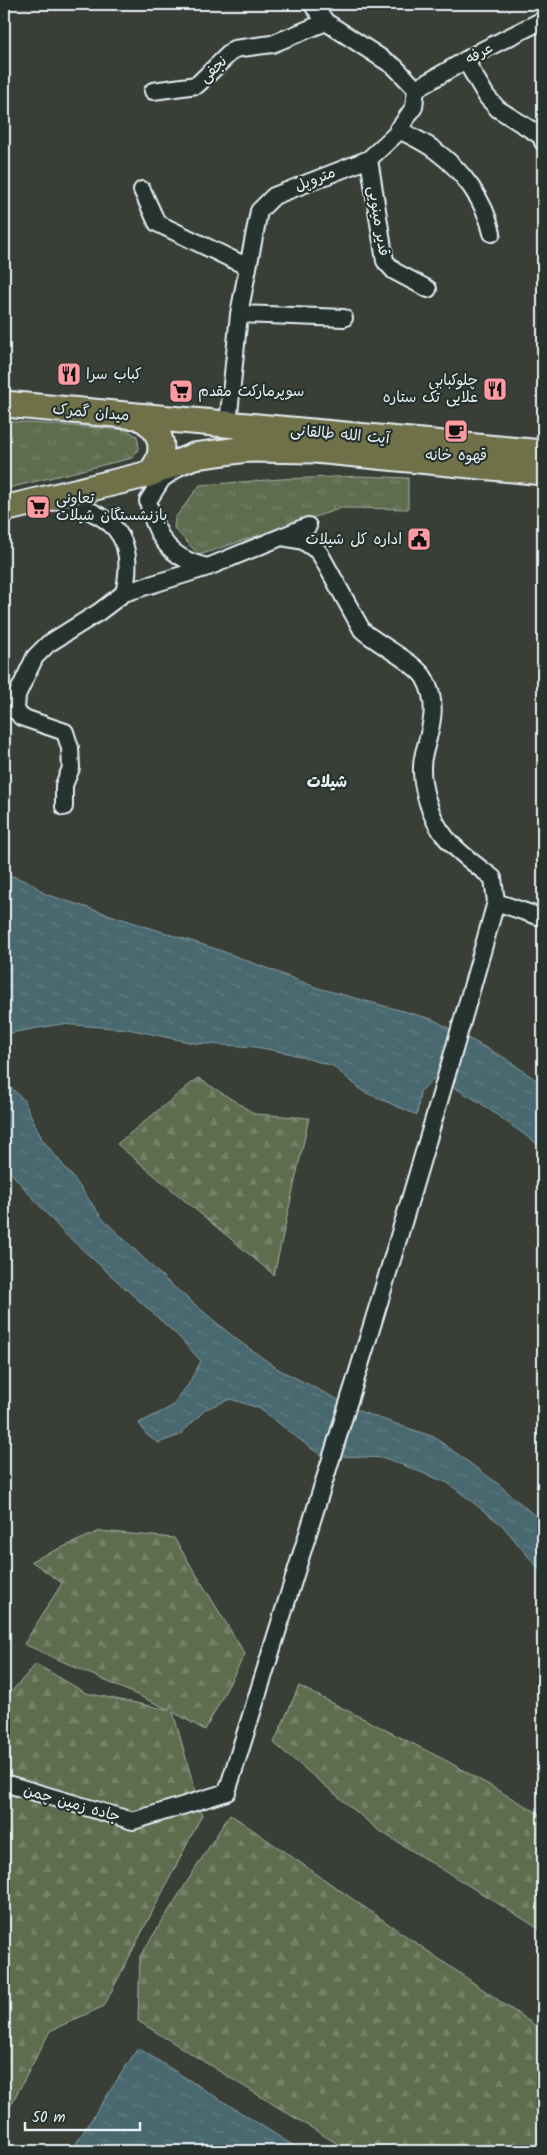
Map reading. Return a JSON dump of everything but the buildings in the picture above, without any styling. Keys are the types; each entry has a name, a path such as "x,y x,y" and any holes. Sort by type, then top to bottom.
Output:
{"main road":[{"name":"میدان گمرک","path":"4,404 137,416 145,420 156,431 161,446 159,462 149,474"},
{"name":"آیت الله طالقانی","path":"137,416 543,453"},
{"path":"190,422 183,427 182,432 186,442 191,446 220,452"},
{"name":"آیت الله طالقانی","path":"149,474 194,456 247,449 315,450 543,472"},
{"path":"4,509 149,474"}],"street":[{"path":"312,4 326,22 395,67 416,88"},
{"name":"عرفه","path":"416,88 465,60 543,20"},
{"name":"نجفی","path":"153,91 197,85 234,49 272,44 326,22"},
{"path":"465,60 487,97 498,109 542,138"},
{"name":"متروپل","path":"228,424 239,314 259,211 274,196 369,159 398,129 414,107 416,88"},
{"path":"398,129 436,151 458,172 477,196 488,215 492,234"},
{"name":"قدیر مینویی","path":"369,159 385,261 394,271 428,289"},
{"path":"142,190 157,223 248,267"},
{"path":"239,314 344,318"},
{"path":"194,456 162,479 148,501 152,523 169,550 194,564 208,567"},
{"path":"52,498 75,504 102,516 117,530 129,559 129,572 124,593"},
{"path":"64,807 64,785 72,768 70,748 65,732 21,717 16,710 17,695 35,657 48,644 100,612 124,593 208,567 308,526"},
{"path":"281,537 303,541 319,552 362,630 373,640 404,659 425,677 432,696 433,724 424,753 422,787 446,838 465,858 493,878 496,902 543,918"},
{"name":"جاده زمین چمن","path":"4,1783 133,1821 227,1792 331,1462 442,1092 496,902"}],"lane":[{"path":"4,712 21,717"}],"green space":[{"path":"4,421 127,430 137,436 139,448 132,458 4,489"},
{"path":"360,476 408,478 408,509 342,508 199,555 174,528 175,518 200,485"},
{"path":"198,1078 255,1114 309,1118 274,1275 117,1144"},
{"path":"100,1531 174,1538 245,1654 205,1730 173,1712 202,1815 104,2006 50,2031 4,2118 4,1700 36,1664 86,1693 170,1710 24,1644 62,1583 31,1561"},
{"path":"299,1686 447,1761 543,1816 543,1931 378,1830 274,1743"},
{"path":"230,1814 543,2031 543,2151 349,2151 138,2021 140,1956"}],"water":[{"path":"4,873 31,883 45,894 222,951 318,988 432,1019 505,1058 543,1085 543,1148 479,1102 436,1077 420,1092 417,1115 364,1092 333,1066 288,1053 256,1047 194,1043 128,1029 61,1024 4,1034"},
{"path":"4,1081 23,1099 42,1139 102,1218 167,1281 236,1339 278,1369 364,1413 434,1437 497,1483 543,1523 543,1574 502,1525 448,1483 385,1458 320,1455 259,1408 230,1399 206,1409 180,1435 158,1443 147,1435 139,1423 171,1407 188,1385 201,1361 178,1336 62,1231 4,1165"},
{"path":"138,2048 302,2151 71,2151"}],"place":[{"name":"کباب سرا","path":"69,374"},
{"name":"چلوکبابی علایی تک ستاره","path":"495,389"},
{"name":"سوپرمارکت مقدم","path":"181,391"},
{"name":"قهوه خانه","path":"456,431"},
{"name":"تعاونی بازنشستگان شیلات","path":"38,507"},
{"name":"اداره کل شیلات","path":"419,539"}],"district":[{"name":"شیلات","path":"327,781"}]}
